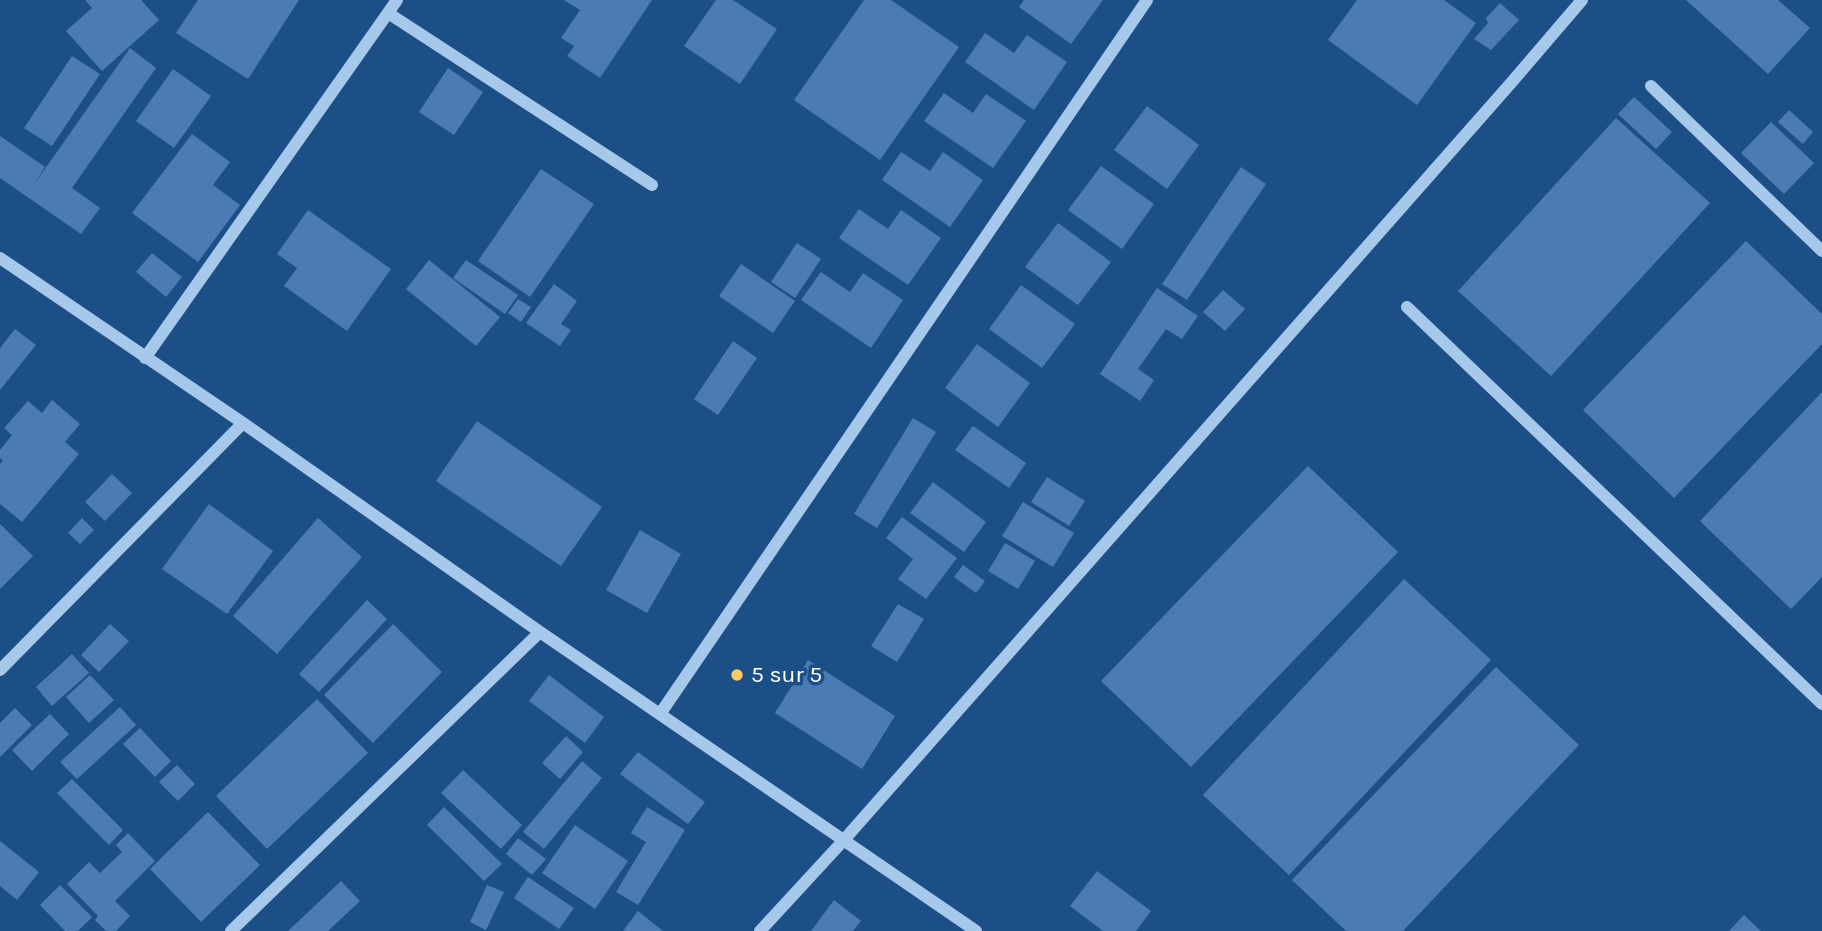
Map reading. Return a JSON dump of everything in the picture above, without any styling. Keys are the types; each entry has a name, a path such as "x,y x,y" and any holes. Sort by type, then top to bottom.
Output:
{"street":[{"path":"145,358 397,0"},
{"path":"660,714 1147,0"},
{"path":"760,931 843,841 1493,104 1581,0"},
{"path":"388,13 652,185"},
{"path":"1651,86 1822,251"},
{"path":"0,258 243,423 540,632 976,931"},
{"path":"1407,307 1822,704"},
{"path":"0,670 243,423"},
{"path":"231,931 540,632"}],"building":[{"path":"85,0 141,0 159,20 102,71 66,31 92,8"},
{"path":"198,0 299,0 248,79 176,33"},
{"path":"564,0 652,0 600,78 567,56 574,46 561,38 580,10"},
{"path":"716,0 733,0 777,29 740,84 684,46"},
{"path":"864,0 891,0 959,47 880,160 794,100"},
{"path":"1024,0 1103,0 1071,44 1019,7"},
{"path":"1357,0 1444,0 1476,23 1417,105 1328,40"},
{"path":"1686,0 1778,0 1810,28 1768,74"},
{"path":"1500,3 1519,20 1491,50 1474,39 1488,23 1486,18"},
{"path":"985,33 1014,53 1027,35 1067,62 1034,110 965,62"},
{"path":"130,48 156,68 72,188 100,208 81,234 0,178 0,136 45,167 33,186"},
{"path":"72,56 100,74 52,146 24,128"},
{"path":"448,68 483,92 454,135 419,112"},
{"path":"173,69 211,96 174,148 136,121"},
{"path":"944,93 973,113 986,94 1026,121 993,168 924,121"},
{"path":"1634,97 1672,132 1656,149 1618,114"},
{"path":"1147,106 1199,145 1167,189 1114,150"},
{"path":"1789,110 1813,132 1803,144 1778,122"},
{"path":"1616,118 1710,203 1551,376 1458,291"},
{"path":"1771,122 1814,163 1784,194 1741,153"},
{"path":"192,134 230,162 213,185 240,205 198,262 132,213"},
{"path":"901,152 930,171 943,152 983,180 950,227 882,180"},
{"path":"1101,166 1154,204 1122,249 1068,210"},
{"path":"1241,167 1266,184 1187,300 1162,284"},
{"path":"541,169 594,204 530,297 478,261"},
{"path":"859,209 888,229 901,210 941,238 908,285 839,238"},
{"path":"308,210 391,269 347,331 284,286 297,268 277,254"},
{"path":"1058,223 1111,262 1078,305 1025,267"},
{"path":"1746,241 1822,314 1822,344 1674,498 1583,410"},
{"path":"797,243 821,259 795,298 771,282"},
{"path":"152,253 182,277 166,297 136,272"},
{"path":"429,260 500,317 476,346 406,289"},
{"path":"466,260 518,295 505,314 453,278"},
{"path":"741,264 795,301 773,333 719,296"},
{"path":"821,272 850,292 863,273 903,300 871,348 801,300"},
{"path":"554,284 577,301 561,324 571,330 560,346 526,323"},
{"path":"1021,285 1075,324 1042,368 989,329"},
{"path":"1157,288 1198,316 1182,339 1166,329 1138,369 1154,380 1140,401 1100,374"},
{"path":"1223,290 1245,309 1225,331 1203,312"},
{"path":"518,299 531,307 521,322 508,313"},
{"path":"15,329 36,345 0,390 0,348"},
{"path":"733,341 757,358 718,415 694,399"},
{"path":"977,344 1030,383 998,427 945,388"},
{"path":"1822,392 1822,577 1791,609 1700,521"},
{"path":"52,400 80,424 65,442 79,454 22,522 0,504 0,464 3,460 0,458 0,450 12,435 4,428 28,401 42,413"},
{"path":"913,418 936,432 877,528 854,514"},
{"path":"477,421 602,507 561,566 436,481"},
{"path":"973,426 1026,463 1009,488 955,450"},
{"path":"1308,466 1398,552 1191,767 1101,681"},
{"path":"112,474 132,493 105,521 85,502"},
{"path":"1047,477 1085,501 1069,526 1031,502"},
{"path":"933,482 986,522 964,552 910,513"},
{"path":"1023,502 1074,533 1053,567 1002,536"},
{"path":"209,504 273,551 227,614 162,569"},
{"path":"902,517 957,558 926,599 898,579 913,559 886,538"},
{"path":"82,518 94,530 80,544 68,533"},
{"path":"318,518 362,557 277,654 233,616"},
{"path":"0,524 33,556 0,589"},
{"path":"640,530 681,554 647,613 606,590"},
{"path":"1005,543 1035,561 1018,589 988,571"},
{"path":"963,565 985,581 976,593 954,577"},
{"path":"1404,579 1491,660 1289,875 1203,795"},
{"path":"367,600 387,619 319,692 299,674"},
{"path":"898,604 924,619 897,662 871,646"},
{"path":"110,624 129,641 99,672 81,655"},
{"path":"393,624 442,672 373,743 324,695"},
{"path":"72,654 89,673 52,706 36,687"},
{"path":"808,660 895,716 862,769 775,713"},
{"path":"1496,667 1579,745 1403,931 1346,931 1292,880"},
{"path":"90,675 114,700 89,723 66,697"},
{"path":"549,675 604,717 585,743 529,701"},
{"path":"317,699 368,753 267,849 216,796"},
{"path":"120,707 136,725 77,779 60,762"},
{"path":"15,708 32,725 0,757 0,723"},
{"path":"50,714 69,734 32,771 12,750"},
{"path":"140,728 171,761 155,777 123,744"},
{"path":"566,736 583,752 560,779 542,763"},
{"path":"638,752 705,802 688,824 620,774"},
{"path":"582,761 602,778 544,849 523,832"},
{"path":"177,765 195,784 178,801 159,782"},
{"path":"463,770 522,825 501,849 441,793"},
{"path":"72,779 123,830 109,845 57,793"},
{"path":"444,807 502,864 484,881 427,825"},
{"path":"647,807 685,830 638,905 616,892 646,842 631,833"},
{"path":"208,812 260,865 201,922 150,869"},
{"path":"575,825 628,861 595,909 542,873"},
{"path":"128,833 155,861 115,901 130,916 116,931 106,931 95,920 98,916 67,884 89,862 100,873 122,852 116,845"},
{"path":"518,838 546,859 532,875 506,854"},
{"path":"0,841 39,872 17,900 0,886"},
{"path":"1097,871 1151,911 1136,931 1103,931 1070,906"},
{"path":"528,877 574,908 559,929 514,898"},
{"path":"341,881 360,901 328,931 288,931"},
{"path":"60,885 92,917 78,931 65,931 40,905"},
{"path":"487,885 504,892 486,930 470,922"},
{"path":"834,900 861,921 853,931 811,931"},
{"path":"638,911 663,931 623,931"},
{"path":"1744,915 1761,931 1729,931"}],"place":[{"name":"5 sur 5","path":"737,675"}]}
